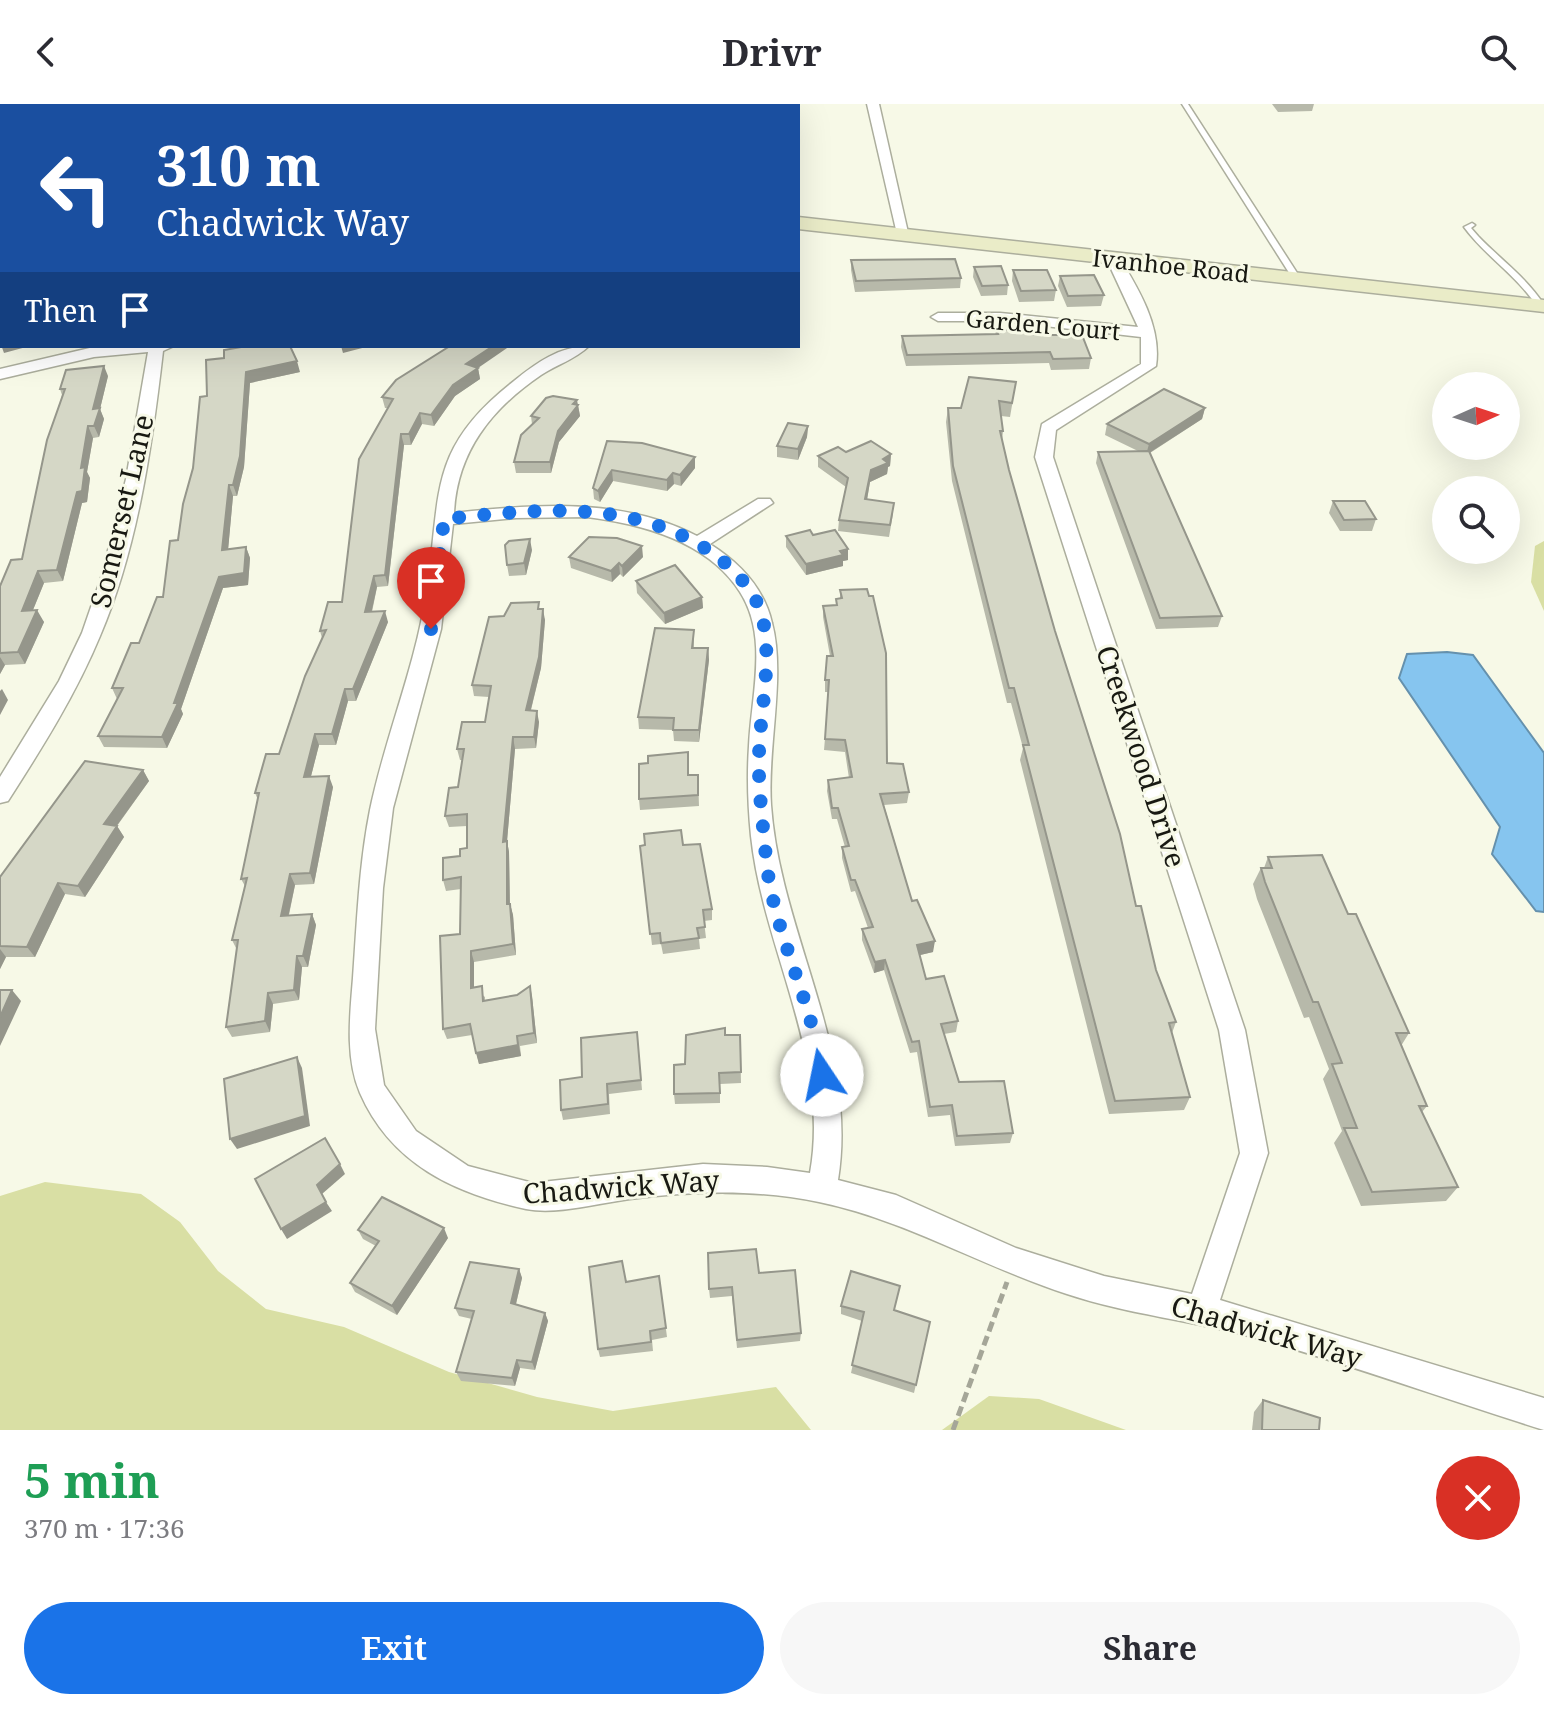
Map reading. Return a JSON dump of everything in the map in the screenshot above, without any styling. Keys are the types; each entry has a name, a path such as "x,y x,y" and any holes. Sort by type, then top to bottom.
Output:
{"main road":[{"name":"Ivanhoe Road","path":"800,223 1543,306"}],"street":[{"path":"873,104 904,234"},
{"path":"1113,258 1148,333"},
{"name":"Garden Court","path":"938,317 1000,317 1148,333"},
{"name":"Creekwood Drive","path":"1148,333 1151,356 1148,366 1048,428 1044,457 1232,1030 1254,1153 1202,1309"},
{"path":"0,374 94,352 144,348"},
{"name":"Somerset Lane","path":"0,795 50,715 100,609 122,534 156,348"},
{"name":"Chadwick Way","path":"578,348 513,387 477,423 459,450 446,489 431,629 391,766 371,888 362,1029 371,1087 390,1121 406,1140 439,1166 461,1178 512,1194 575,1195 633,1183 703,1177 767,1180 822,1189 896,1209 1013,1262 1104,1291 1202,1309 1544,1414"},
{"path":"699,543 764,503"},
{"path":"444,519 526,511 607,513 641,519 699,543 742,581 762,615 766,650 759,758 766,863 785,942 819,1049 829,1129 822,1189"}],"lane":[{"path":"1185,104 1297,279"},
{"path":"1472,225 1467,227 1475,241 1532,290 1543,306"}],"path":[{"path":"953,1430 1013,1262"}],"green space":[{"path":"1544,541 1544,611 1531,582 1535,546"},
{"path":"45,1182 141,1194 180,1222 218,1271 266,1309 344,1327 449,1372 537,1397 613,1411 776,1387 811,1430 0,1430 0,1196"},
{"path":"989,1396 1039,1399 1126,1430 942,1430"}],"water":[{"path":"1447,652 1473,655 1544,753 1544,912 1536,911 1492,854 1500,827 1399,678 1407,654"}],"building":[{"path":"955,259 961,278 856,281 851,260"},
{"path":"1001,266 1008,285 982,286 974,267"},
{"path":"1013,270 1047,270 1056,290 1021,291"},
{"path":"1094,275 1104,295 1068,296 1060,276"},
{"path":"1032,329 1034,335 1082,335 1091,358 1053,359 1050,352 907,355 902,336 998,334 996,330"},
{"path":"291,348 297,361 246,372 240,456 233,485 229,485 222,550 246,547 244,573 219,577 174,703 178,703 162,737 98,736 123,688 112,688 131,643 139,643 157,597 163,597 170,541 178,540 183,504 193,468 200,397 207,396 206,360 224,358 224,350"},
{"path":"447,348 490,348 466,364 478,368 453,385 431,415 420,413 409,434 401,434 385,575 374,576 365,612 385,611 353,689 345,689 332,734 315,734 304,777 329,776 310,873 290,874 281,916 312,914 303,956 297,956 294,990 268,993 265,1021 226,1027 238,940 232,940 247,878 241,879 259,793 255,793 266,754 279,754 305,676 326,630 320,631 328,602 342,602 359,459 393,399 382,397 396,380"},
{"path":"104,366 93,409 100,408 94,426 88,426 81,468 85,467 82,491 77,492 57,570 38,571 22,611 37,610 18,652 0,653 0,586 11,560 22,559 47,440 65,389 60,389 66,370"},
{"path":"969,377 1016,382 1012,403 999,401 1003,431 1000,431 1009,470 1055,631 1120,834 1136,906 1141,906 1156,970 1176,1022 1169,1023 1190,1097 1115,1101 1023,745 1029,745 1014,688 1009,688 953,466 948,408 961,408"},
{"path":"1164,389 1205,408 1149,444 1107,424"},
{"path":"553,396 577,400 573,404 578,405 558,431 550,462 514,462 521,435 539,418 531,416 546,398"},
{"path":"788,423 808,426 798,449 777,446"},
{"path":"607,441 642,443 695,457 680,475 673,473 667,480 612,470 598,491 593,488"},
{"path":"871,441 891,454 883,459 888,463 871,470 865,499 894,503 890,525 839,520 848,478 818,456 838,447 846,452"},
{"path":"1149,451 1222,616 1160,618 1098,452"},
{"path":"1333,501 1365,501 1376,519 1344,520"},
{"path":"810,530 813,535 835,530 848,549 840,551 843,555 806,564 786,536"},
{"path":"589,537 617,538 642,546 622,566 619,563 611,571 569,557"},
{"path":"530,539 524,563 507,565 505,545 509,541"},
{"path":"675,565 702,597 664,613 636,581"},
{"path":"867,589 869,596 873,596 886,653 887,763 903,764 909,792 880,794 912,901 917,900 935,941 917,945 926,979 944,976 958,1021 941,1024 959,1082 1004,1081 1013,1133 957,1136 952,1105 930,1107 919,1041 912,1042 885,960 875,962 862,929 873,927 855,880 851,880 842,847 849,846 838,808 832,808 828,780 852,777 845,740 825,739 829,680 825,680 827,656 833,656 823,606 837,605 836,599 842,598 840,590"},
{"path":"539,602 538,609 543,609 539,657 526,710 537,711 534,737 513,737 503,842 507,841 507,904 510,904 513,944 471,951 471,988 482,986 483,1001 517,995 530,986 534,1033 517,1036 518,1045 476,1053 470,1024 443,1029 440,936 460,934 461,877 443,880 443,858 460,856 460,849 467,848 467,814 445,816 449,788 458,787 464,749 457,749 462,722 485,722 491,686 472,685 489,617 504,616 511,603"},
{"path":"655,628 694,630 692,648 708,648 699,730 673,730 674,718 638,717"},
{"path":"688,752 688,775 698,775 698,795 639,799 639,764 648,763 648,756"},
{"path":"85,761 143,770 104,824 117,826 78,886 58,883 27,947 0,946 0,877"},
{"path":"681,830 683,845 700,844 712,909 703,910 705,927 697,928 699,938 661,943 660,933 650,934 640,846 645,845 644,834"},
{"path":"1322,855 1348,914 1356,914 1409,1033 1396,1033 1427,1106 1419,1106 1458,1187 1372,1192 1344,1128 1357,1128 1332,1064 1342,1063 1318,1002 1313,1002 1261,868 1272,868 1268,857"},
{"path":"0,990 12,990 0,1017"},
{"path":"725,1028 725,1035 740,1035 741,1072 719,1073 720,1093 674,1094 674,1065 685,1064 686,1035"},
{"path":"637,1032 641,1080 607,1084 608,1104 561,1110 560,1080 582,1077 581,1038"},
{"path":"297,1057 305,1116 230,1139 224,1079"},
{"path":"325,1138 340,1164 317,1185 326,1202 281,1229 255,1179"},
{"path":"382,1197 444,1228 392,1306 350,1283 379,1241 358,1230"},
{"path":"756,1249 759,1273 795,1270 801,1333 737,1340 732,1287 709,1289 708,1253"},
{"path":"622,1261 626,1282 659,1276 666,1328 650,1331 651,1342 598,1349 589,1267"},
{"path":"470,1262 519,1269 511,1303 545,1313 532,1362 517,1360 512,1378 456,1372 474,1311 455,1308"},
{"path":"851,1271 900,1286 894,1310 930,1322 916,1385 852,1365 864,1312 841,1306"},
{"path":"1263,1400 1320,1418 1319,1430 1262,1430"}],"route":[{"path":"431,629 444,519 564,510 641,519 679,532 699,543 742,581 762,615 766,650 759,758 766,863 785,942 819,1049 822,1075"}]}
